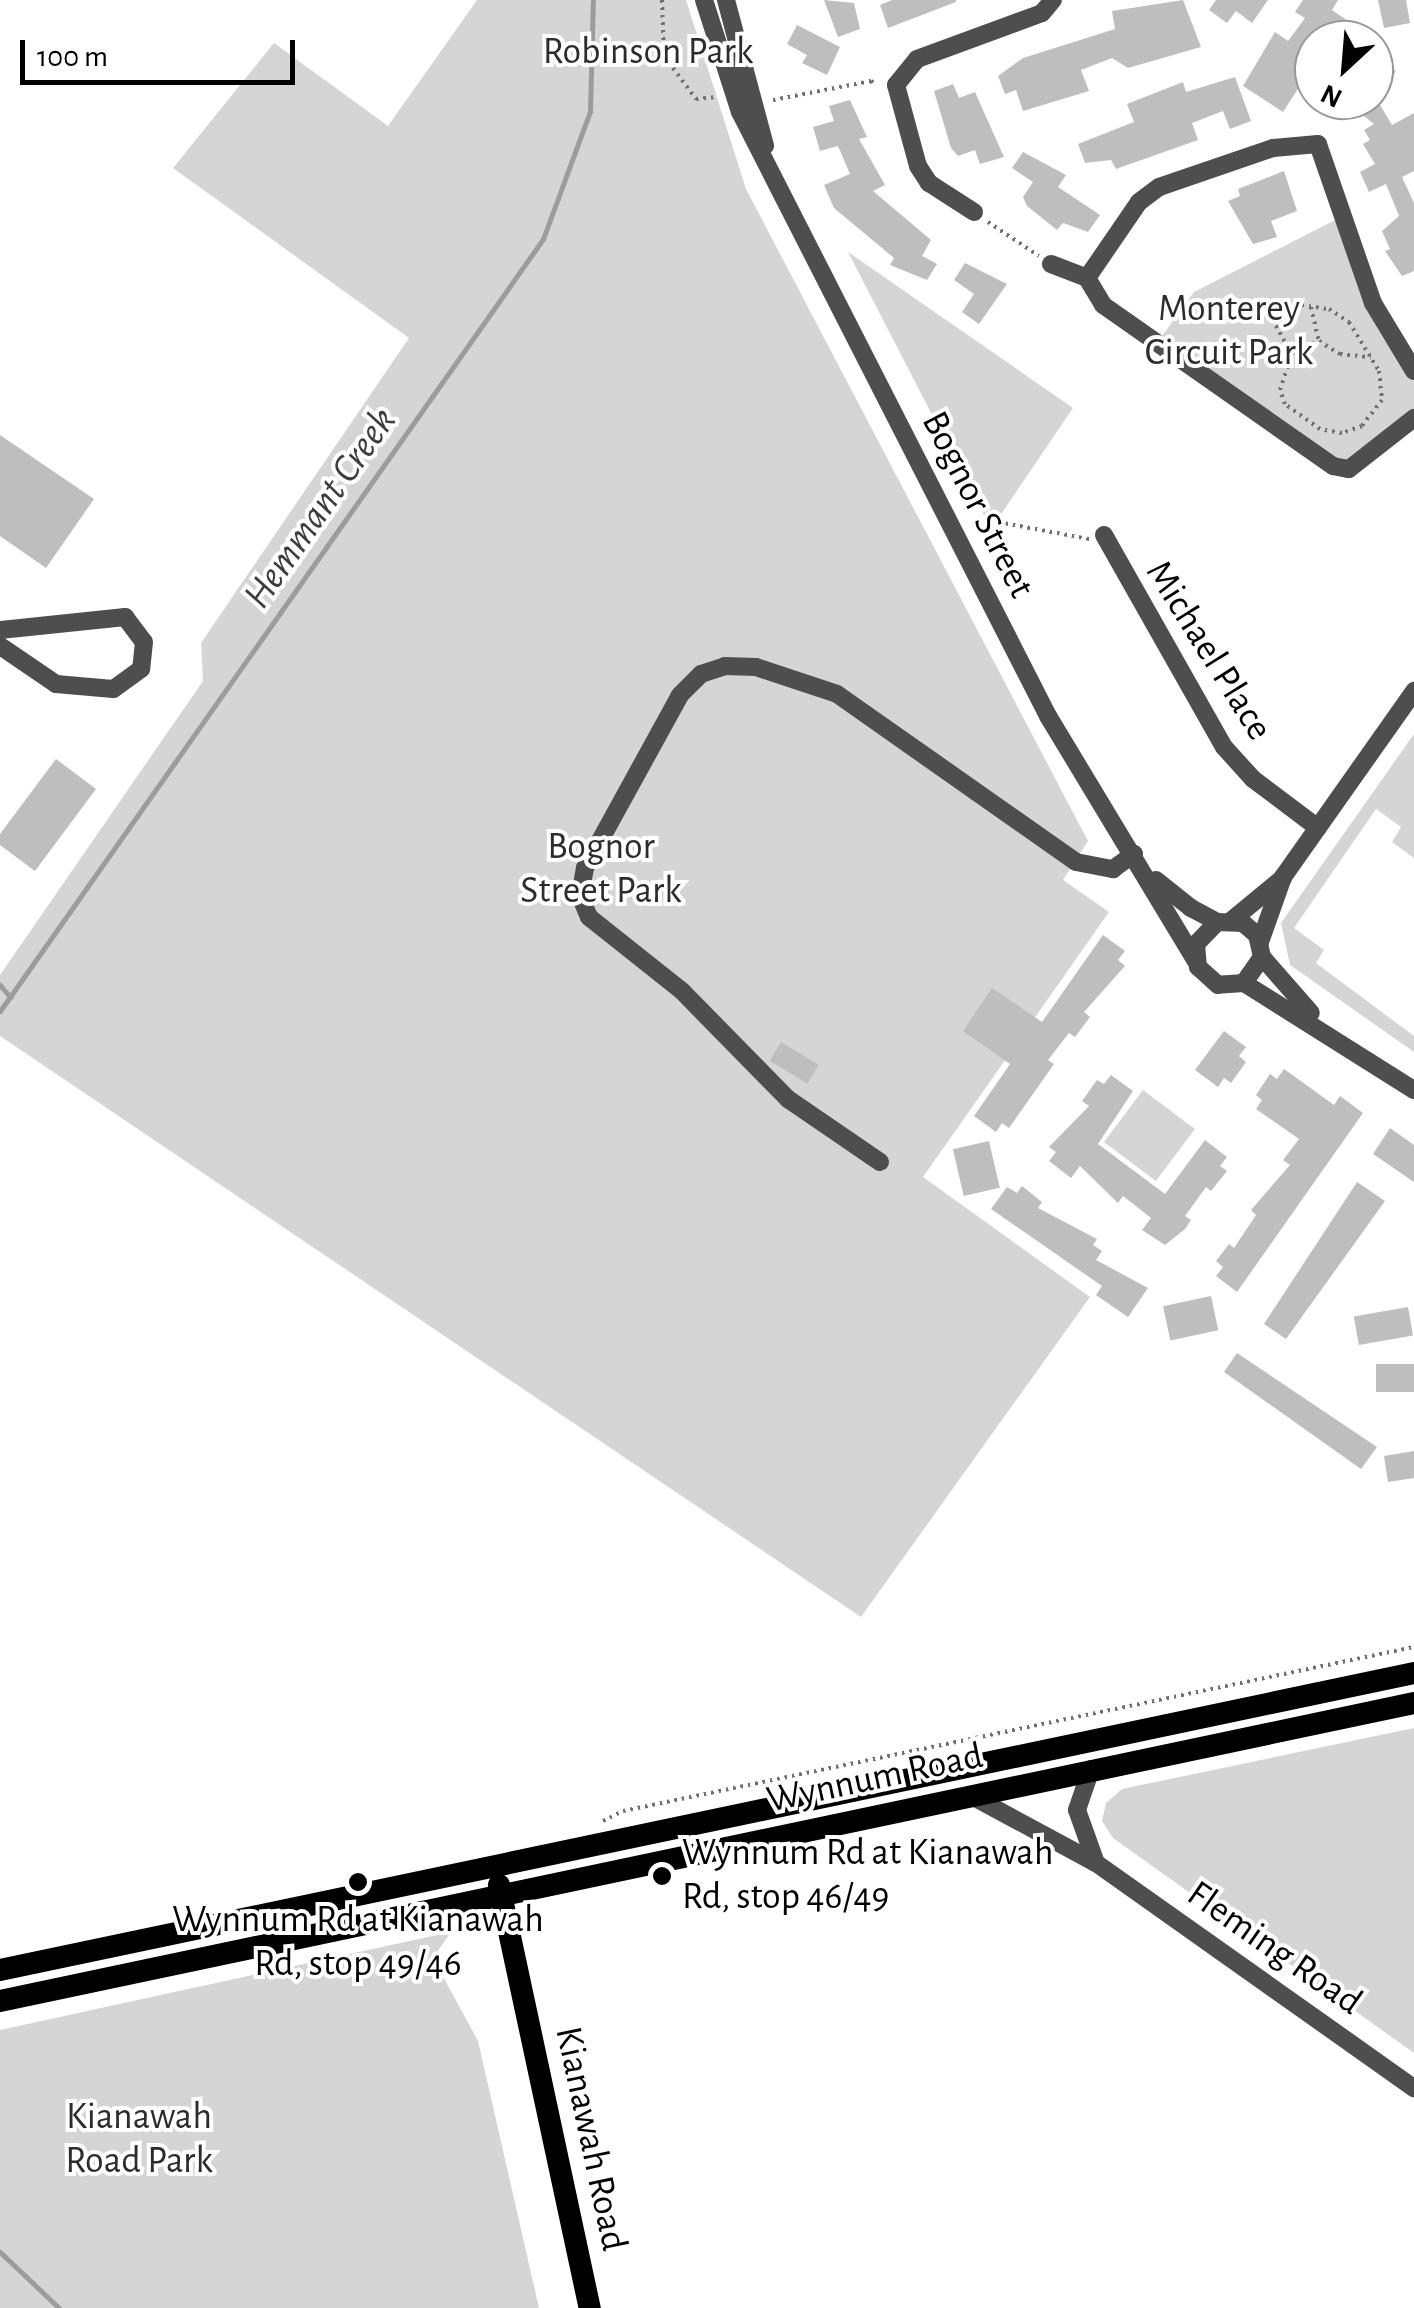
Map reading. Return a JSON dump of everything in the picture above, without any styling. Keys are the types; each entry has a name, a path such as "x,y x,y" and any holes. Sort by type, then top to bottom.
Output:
{"main road":[{"name":"Wynnum Road","path":"0,1970 1414,1674"},
{"name":"Wynnum Road","path":"0,2001 1414,1703"},
{"name":"Kianawah Road","path":"494,1867 590,2308"}],"street":[{"name":"Bognor Street","path":"704,0 740,112 1048,716 1196,961 1218,985 1244,983 1330,1032 1414,1090"},
{"name":"Bognor Street","path":"726,0 768,161"},
{"path":"974,212 929,183 895,97 917,59 1042,13 1053,0"},
{"path":"1087,278 1139,202 1159,187 1273,148 1318,144 1373,303 1414,370"},
{"path":"1051,264 1087,278 1103,305 1333,466 1349,469 1414,418"},
{"name":"Michael Place","path":"1104,535 1224,748 1253,780 1318,828"},
{"path":"0,630 125,617 144,642 142,669 114,689 56,684 0,646"},
{"path":"880,1162 788,1099 682,992 589,917 580,896 585,868 618,801 680,695 701,674 724,666 756,667 837,694 1076,862 1113,868 1139,862"},
{"path":"1244,983 1261,950 1284,878 1414,691"},
{"name":"Bognor Street","path":"1139,862 1224,921 1249,926 1261,950 1330,1032"},
{"path":"1196,961 1201,934 1284,878"},
{"path":"1092,1769 1077,1810 1096,1863"},
{"name":"Fleming Road","path":"969,1794 1096,1863 1414,2088"}],"path":[{"path":"662,0 664,56 696,99 725,94"},
{"path":"773,100 871,80 880,98 895,97"},
{"path":"974,212 1051,264"},
{"path":"1292,354 1273,321 1279,302 1342,314 1370,357 1382,400 1362,426 1342,433 1320,429 1285,404 1280,390 1292,354 1319,341"},
{"path":"1311,306 1319,341 1340,354 1370,357"},
{"path":"998,522 1079,542 1104,535"},
{"path":"599,1823 623,1810 1414,1646"}],"green space":[{"name":"Bognor Street Park","path":"477,0 686,0 746,189 1088,841 1063,880 1109,912 923,1177 1090,1297 861,1617 0,1036 0,975 203,681 201,643 409,338 173,168 274,43 388,126"},
{"name":"Monterey Circuit Park","path":"1343,216 1373,303 1414,371 1414,418 1349,469 1157,343 1194,292"},
{"path":"848,252 1073,408 991,529"},
{"path":"1414,734 1414,858 1392,842 1401,827 1376,809 1294,928 1324,950 1316,963 1414,1036 1414,1052 1290,965 1281,923"},
{"path":"1143,1090 1195,1129 1156,1181 1104,1142"},
{"path":"1414,1728 1414,2053 1113,1838 1102,1821 1106,1803 1122,1789"},
{"name":"Kianawah Road Park","path":"451,1932 433,1958 478,2041 539,2308 0,2308 0,2030"}],"building":[{"path":"824,0 854,3 860,29 838,37"},
{"path":"892,0 956,2 888,28 880,5"},
{"path":"1183,0 1201,47 1128,68 1112,58 1081,70 1089,91 1023,111 1016,90 1005,94 998,76 1023,58 1115,29 1112,11"},
{"path":"1216,0 1268,0 1252,23 1236,11 1227,23 1209,10"},
{"path":"1303,0 1338,0 1332,10 1347,20 1304,20 1295,12"},
{"path":"1378,0 1406,0 1410,23 1394,26 1394,20 1382,20"},
{"path":"797,25 840,47 827,75 802,63 807,55 787,44"},
{"path":"1275,32 1288,41 1294,33 1294,95 1283,112 1243,86"},
{"path":"1235,77 1251,121 1230,129 1223,111 1192,123 1198,140 1116,169 1111,160 1085,163 1078,144 1134,122 1127,104 1183,82 1186,92"},
{"path":"953,84 959,98 975,92 1004,157 980,164 975,150 958,156 951,148 934,91"},
{"path":"850,100 867,137 859,139 885,185 873,191 931,240 922,256 937,264 927,280 890,265 894,258 834,208 824,185 850,174 838,146 820,151 813,127 834,121 829,106"},
{"path":"1414,113 1414,171 1402,177 1414,203 1414,271 1402,276 1385,251 1390,249 1382,231 1399,216 1386,184 1369,192 1360,172 1375,164 1363,144 1370,140 1364,130 1374,124 1369,120 1389,120 1392,125"},
{"path":"1023,152 1066,175 1058,187 1100,215 1088,232 1063,223 1057,230 1027,206 1023,197 1033,182 1012,168"},
{"path":"1284,171 1297,211 1271,221 1277,237 1253,244 1228,201 1240,196 1238,189"},
{"path":"965,263 1007,284 979,324 962,312 974,294 954,280"},
{"path":"0,435 94,499 46,568 0,536"},
{"path":"56,759 96,789 35,871 0,845 0,834"},
{"path":"1103,935 1125,951 1118,960 1125,966 1084,1012 1090,1017 1075,1037 1069,1033 1048,1060 1054,1064 1009,1128 1002,1123 996,1132 974,1116 1010,1064 963,1031 992,988 1042,1022"},
{"path":"1224,1031 1246,1047 1239,1056 1246,1062 1231,1083 1224,1078 1218,1087 1195,1070"},
{"path":"781,1042 819,1065 807,1084 770,1061"},
{"path":"1284,1069 1334,1105 1340,1096 1363,1113 1237,1292 1216,1276 1223,1267 1216,1261 1229,1244 1234,1248 1256,1215 1251,1210 1290,1165 1283,1160 1299,1139 1256,1109 1262,1100 1256,1095 1270,1074 1277,1079"},
{"path":"1111,1075 1133,1091 1098,1144 1165,1194 1205,1140 1227,1157 1220,1166 1227,1171 1211,1191 1206,1187 1185,1216 1191,1220 1185,1229 1165,1245 1142,1230 1151,1218 1123,1196 1118,1203 1080,1166 1071,1178 1049,1161 1056,1152 1049,1147 1089,1106 1082,1101 1097,1080 1104,1084"},
{"path":"1390,1128 1414,1145 1414,1182 1373,1154"},
{"path":"989,1141 1000,1188 964,1196 953,1149"},
{"path":"1357,1182 1385,1201 1286,1339 1264,1324"},
{"path":"1022,1186 1042,1202 1038,1208 1097,1239 1093,1245 1102,1251 1096,1260 1148,1288 1128,1317 1096,1295 1102,1286 991,1209 1007,1187 1017,1193"},
{"path":"1211,1296 1218,1330 1170,1340 1163,1306"},
{"path":"1408,1307 1413,1336 1359,1345 1354,1317"},
{"path":"1237,1353 1377,1447 1361,1469 1224,1372"},
{"path":"1376,1364 1414,1364 1414,1392 1376,1392"},
{"path":"1414,1451 1414,1478 1388,1482 1384,1456"}],"waterway":[{"name":"Hemmant Creek","path":"0,1011 543,239 590,111 593,0"},
{"path":"0,985 10,997"},
{"name":"Hemmant Creek","path":"0,2252 59,2308"}],"place":[{"name":"Wynnum Rd at Kianawah Rd, stop 46/49","path":"662,1876"},
{"name":"Wynnum Rd at Kianawah Rd, stop 49/46","path":"358,1882"}],"park label":[{"name":"Robinson Park","path":"648,53"}]}
